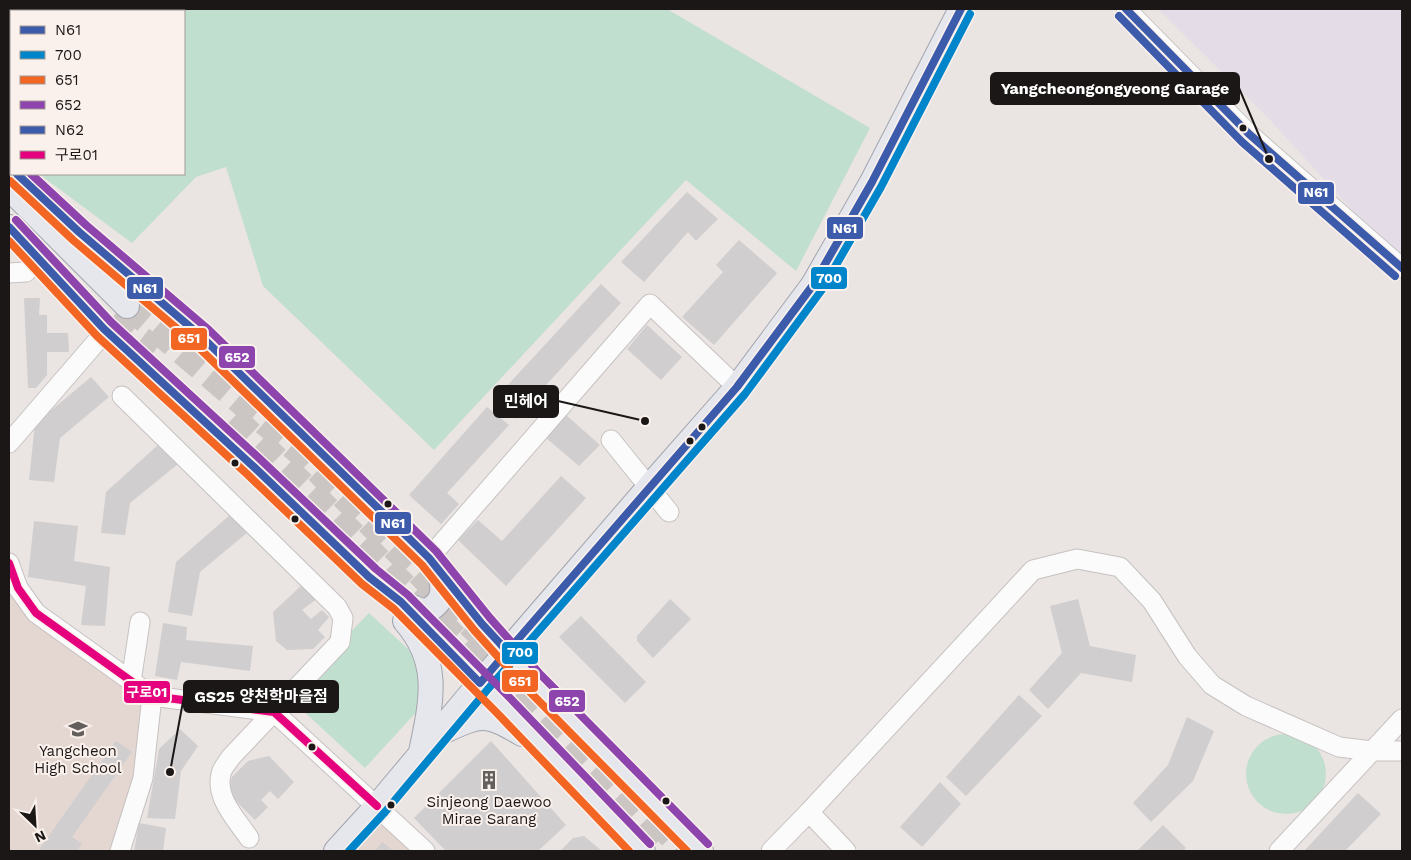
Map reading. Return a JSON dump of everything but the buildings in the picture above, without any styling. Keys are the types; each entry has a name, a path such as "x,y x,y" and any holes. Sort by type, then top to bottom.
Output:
{"main road":[{"path":"336,851 377,806 648,487 737,387 813,285 872,182 961,9"},
{"path":"18,175 79,232 202,337 434,564 482,624 532,680 700,851"},
{"path":"9,188 120,311 9,208"},
{"path":"9,227 104,329 254,467 369,577 401,602 643,851"},
{"path":"401,602 425,612 434,607 442,594 443,586 434,564"},
{"path":"369,577 413,630 426,654 431,676 432,692 420,755"},
{"path":"438,734 464,722 483,717 493,718 541,744"}],"street":[{"path":"1126,9 1249,134 1402,268"},
{"path":"9,273 26,272 38,259"},
{"path":"434,564 650,304 737,387"},
{"path":"9,443 98,340"},
{"path":"122,396 337,607 343,618 340,642 231,757 221,772 222,797 249,838"},
{"path":"610,440 669,512"},
{"path":"771,851 810,812 1033,570 1076,559 1120,568 1152,600 1187,656 1212,685 1246,706 1339,746 1372,751 1402,751"},
{"path":"9,563 18,588 36,614 152,696 274,712 425,851"},
{"path":"132,682 140,622"},
{"path":"120,851 143,778 152,696"},
{"path":"1280,851 1402,719"},
{"path":"1372,751 1402,765"},
{"path":"810,812 846,851"}],"shaded area":[{"path":"1158,9 1402,9 1402,265 1269,119"},
{"name":"Yangcheon High School","path":"9,592 152,696 120,851 9,851"},
{"path":"377,806 425,851 336,851"}],"green space":[{"path":"9,9 667,9 870,128 796,271 686,180 434,450 263,286 226,167 196,177 132,243 40,175 185,175 185,10 10,10 10,144"},
{"path":"369,613 444,682 365,768 288,697"},
{"path":"1286,734 1301,737 1314,746 1323,759 1326,774 1323,789 1314,802 1301,811 1286,814 1271,811 1258,802 1249,789 1246,774 1249,759 1258,746 1271,737"}],"tunnel":[{"path":"127,306 300,454 480,636"},
{"path":"113,317 156,349"},
{"path":"234,417 397,577 661,850"},
{"path":"654,820 684,851"}],"transit line":[{"name":"N61","path":"9,227 104,329 254,467 369,577 401,602 480,683 737,387 813,285 872,182 961,9"},
{"name":"N61","path":"1126,9 1249,134 1402,268"},
{"name":"700","path":"349,851 385,812 488,689 745,394 821,291 881,187 970,14"},
{"name":"N62","path":"1119,16 1242,142 1395,276"},
{"name":"N61","path":"18,175 79,232 202,337 380,510 429,558 482,624 507,651"},
{"name":"652","path":"32,175 86,225 209,330 436,551 490,618 539,673 708,844"},
{"name":"651","path":"10,181 73,240 195,344 422,565 474,630 525,687 687,851"},
{"name":"652","path":"16,220 111,322 376,569 408,595 650,844"},
{"name":"651","path":"9,241 97,336 247,474 362,584 394,609 629,851"},
{"name":"구로01","path":"9,563 18,588 36,613 152,696 274,712 377,806"}],"place":[{"name":"Yangcheongongyeong Garage","path":"1269,159"},
{"name":"민헤어","path":"645,421"},
{"name":"Yangcheon High School","path":"78,729"},
{"name":"GS25 양천학마을점","path":"170,772"},
{"name":"Sinjeong Daewoo Mirae Sarang","path":"489,780"}]}
